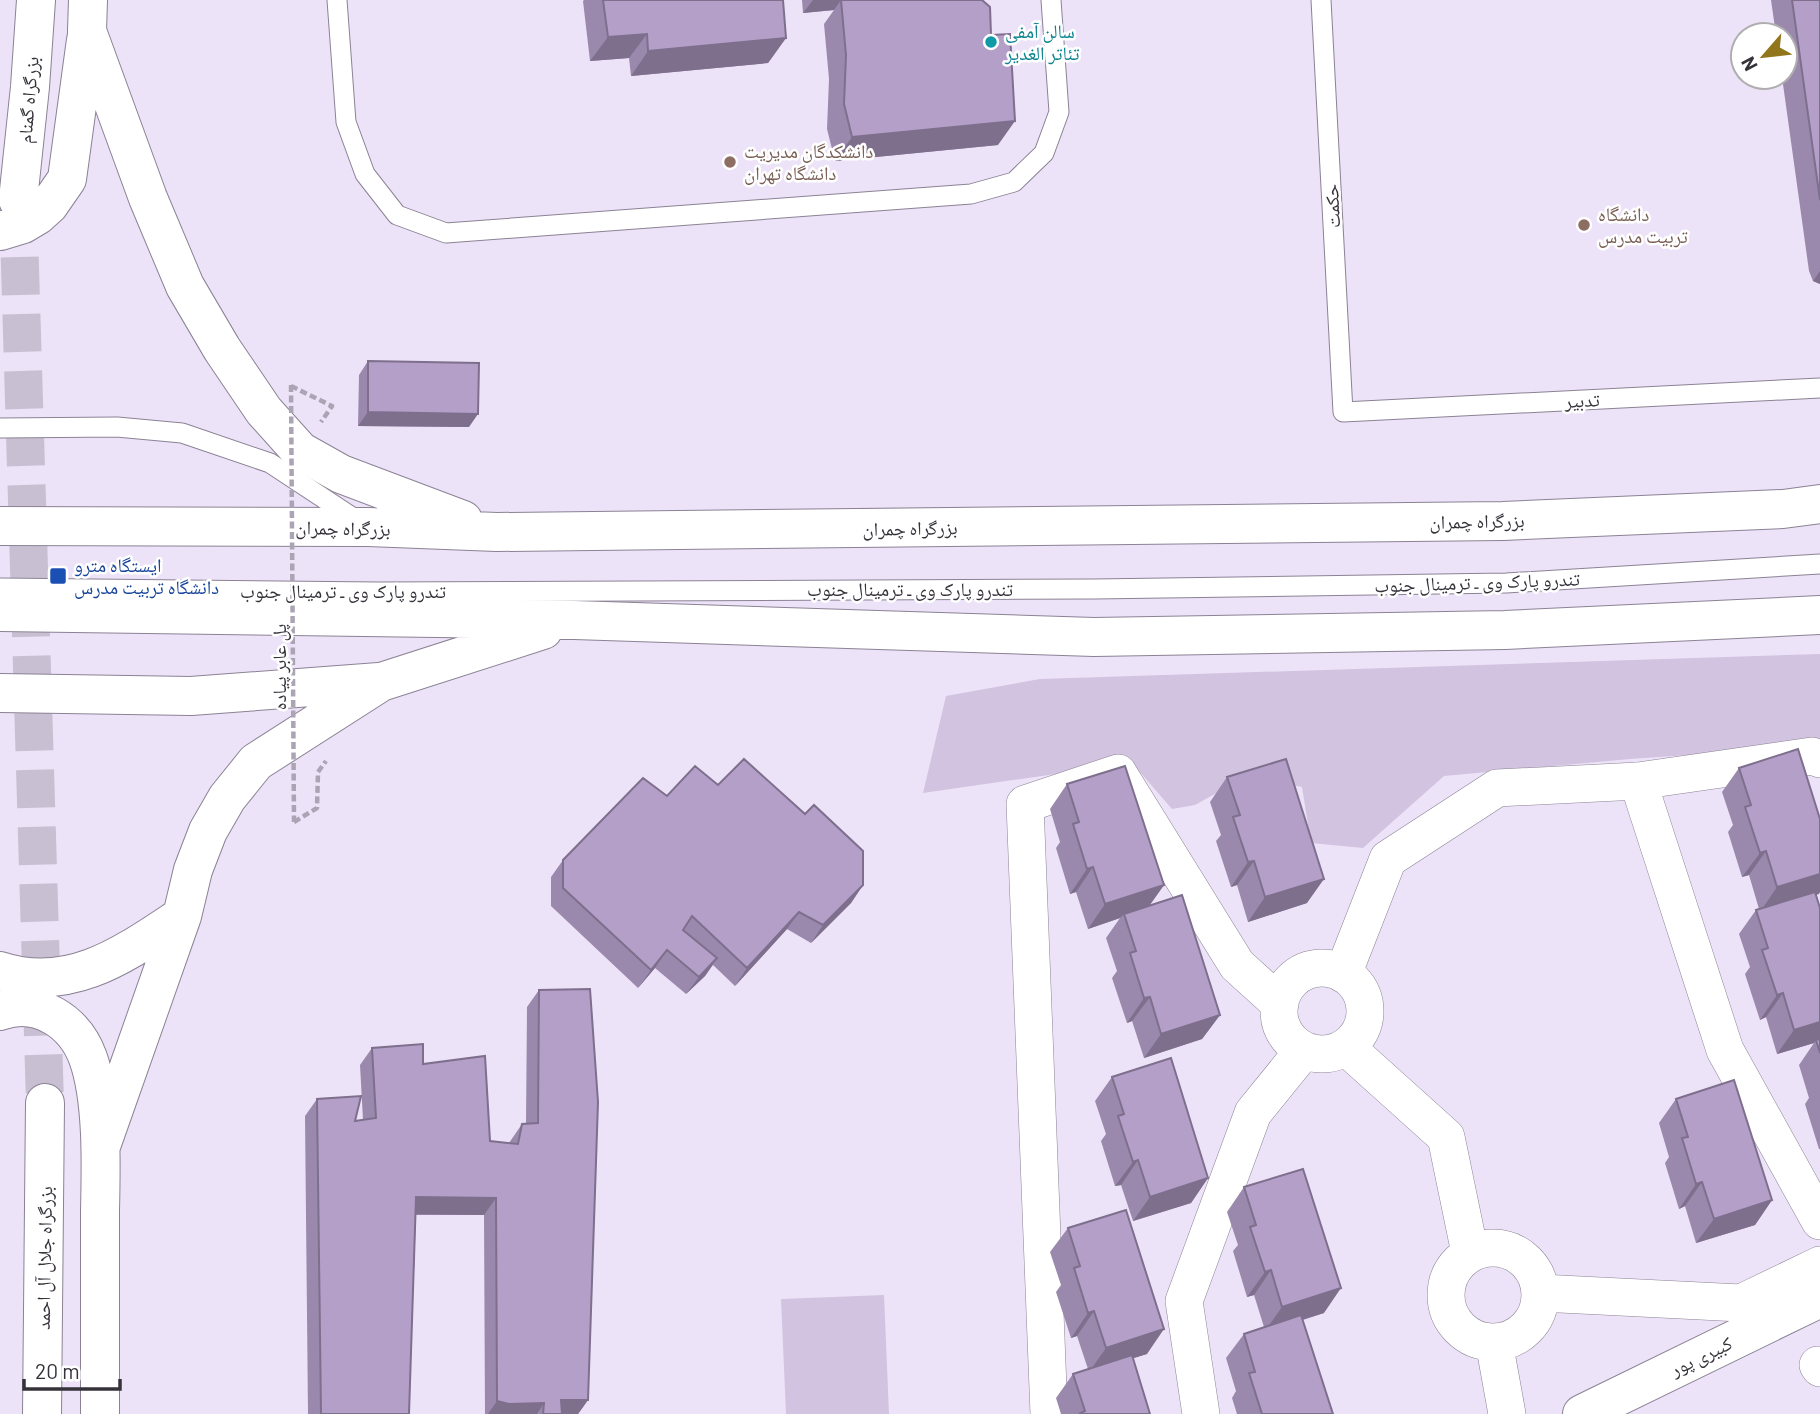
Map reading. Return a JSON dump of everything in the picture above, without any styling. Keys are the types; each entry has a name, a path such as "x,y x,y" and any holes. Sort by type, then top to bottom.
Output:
{"main road":[{"name":"بزرگراه گمنام","path":"9,216 30,87 36,0"},
{"path":"9,216 23,224 38,215 49,205 67,179 88,16"},
{"path":"88,16 148,198 185,286 222,349 264,411 300,451 341,474 496,533"},
{"name":"بزرگراه چمران","path":"0,526 368,527 496,533 1503,521 1783,509 1820,504"},
{"path":"0,612 574,620 1094,637 1505,630 1820,615"},
{"path":"0,693 191,696 381,682 574,620"},
{"path":"100,1146 182,916 193,870 208,831 227,798 256,762 381,682"},
{"path":"0,971 48,979 85,972 123,955 182,916"},
{"path":"0,1011 23,1007 51,1013 65,1023 78,1038 88,1056 94,1078 100,1146 100,1414"},
{"name":"بزرگراه جلال آل احمد","path":"42,1414 45,1102"},
{"name":"کبیری پور","path":"1582,1414 1820,1298"}],"street":[{"path":"1343,974 1388,859 1497,788 1638,781 1817,765"},
{"path":"1049,1414 1025,804 1118,773 1237,965 1280,1004"},
{"path":"1638,781 1725,1050 1820,1221"},
{"path":"1317,968 1331,969 1343,974 1354,982 1362,995 1365,1009 1363,1024 1357,1037 1346,1047 1333,1053 1318,1054 1304,1050 1292,1042 1284,1031 1280,1004 1284,991 1292,980 1317,968"},
{"path":"1346,1047 1446,1137 1470,1253"},
{"path":"1201,1414 1184,1301 1253,1113 1304,1050"},
{"path":"1486,1248 1502,1248 1517,1254 1529,1265 1537,1278 1540,1293 1539,1308 1532,1322 1508,1340 1494,1342 1478,1340 1465,1333 1454,1322 1448,1308 1446,1292 1449,1277 1457,1263 1470,1253 1486,1248"},
{"path":"1540,1293 1741,1303 1820,1265"},
{"path":"1494,1342 1507,1414"}],"lane":[{"path":"337,0 346,122 365,174 397,215 446,233 971,194 1014,182 1044,153 1059,111 1051,0"},
{"name":"حکمت","path":"1321,0 1343,412"},
{"name":"تدبیر","path":"1343,412 1820,388"},
{"path":"0,428 117,427 182,433 270,463 368,527"},
{"name":"تندرو پارک وی ـ ترمینال جنوب","path":"0,588 378,592 1122,589 1506,583 1820,564"}],"path":[{"name":"پل عابر پیاده","path":"318,772 317,808 294,822 291,385 332,406"}],"shaded area":[{"path":"1820,654 1820,746 1630,759 1444,776 1363,848 1311,843 1302,787 1247,776 1195,805 1172,809 1132,763 923,793 946,696 1040,679"},
{"path":"884,1295 889,1414 786,1414 781,1299"}],"building":[{"path":"603,0 783,0 786,38 648,51 647,34 608,37"},
{"path":"841,0 982,0 990,7 991,35 1010,34 1015,121 852,137 844,104 846,55"},
{"path":"1792,0 1820,0 1820,200 1799,50 1799,21 1795,21"},
{"path":"368,361 479,363 478,414 368,412"},
{"path":"1798,749 1820,819 1820,874 1777,887 1766,851 1760,853 1745,807 1751,805 1739,768"},
{"path":"744,759 805,814 814,805 863,851 863,885 823,925 799,912 747,968 692,916 683,930 717,958 699,977 667,950 651,970 563,888 563,860 643,778 667,796 695,766 718,785"},
{"path":"1286,759 1324,879 1265,897 1254,861 1248,862 1233,817 1240,815 1227,777"},
{"path":"1125,766 1164,885 1105,904 1093,867 1087,869 1073,824 1079,822 1067,784"},
{"path":"1815,892 1820,908 1820,1022 1794,1030 1783,993 1777,995 1762,950 1768,948 1756,910"},
{"path":"1182,895 1220,1015 1161,1034 1150,997 1144,998 1130,953 1136,951 1124,914"},
{"path":"590,989 598,1102 588,1400 561,1400 562,1414 543,1414 544,1403 509,1404 497,1401 496,1198 416,1197 409,1414 321,1414 317,1099 361,1096 355,1121 376,1118 372,1048 423,1044 423,1064 485,1056 490,1141 518,1144 522,1124 538,1123 539,990"},
{"path":"1171,1058 1208,1178 1150,1197 1138,1160 1133,1162 1118,1116 1124,1114 1112,1077"},
{"path":"1734,1080 1772,1200 1714,1219 1702,1182 1696,1184 1682,1138 1688,1137 1676,1099"},
{"path":"1303,1169 1341,1288 1282,1307 1271,1270 1265,1272 1250,1227 1256,1225 1244,1187"},
{"path":"1126,1210 1164,1329 1106,1348 1094,1311 1088,1313 1074,1268 1080,1266 1068,1228"},
{"path":"1301,1315 1333,1414 1262,1414 1249,1373 1255,1372 1244,1334"},
{"path":"1132,1355 1150,1414 1079,1414 1085,1411 1073,1374"}],"tunnel":[{"path":"18,200 45,1103"}],"place":[{"name":"سالن آمفی تئاتر الغدير","path":"991,42"},
{"name":"دانشکدگان مدیریت دانشگاه تهران","path":"730,162"},
{"name":"دانشگاه تربیت مدرس","path":"1584,225"},
{"name":"ایستگاه مترو دانشگاه تربیت مدرس","path":"58,576"}]}
